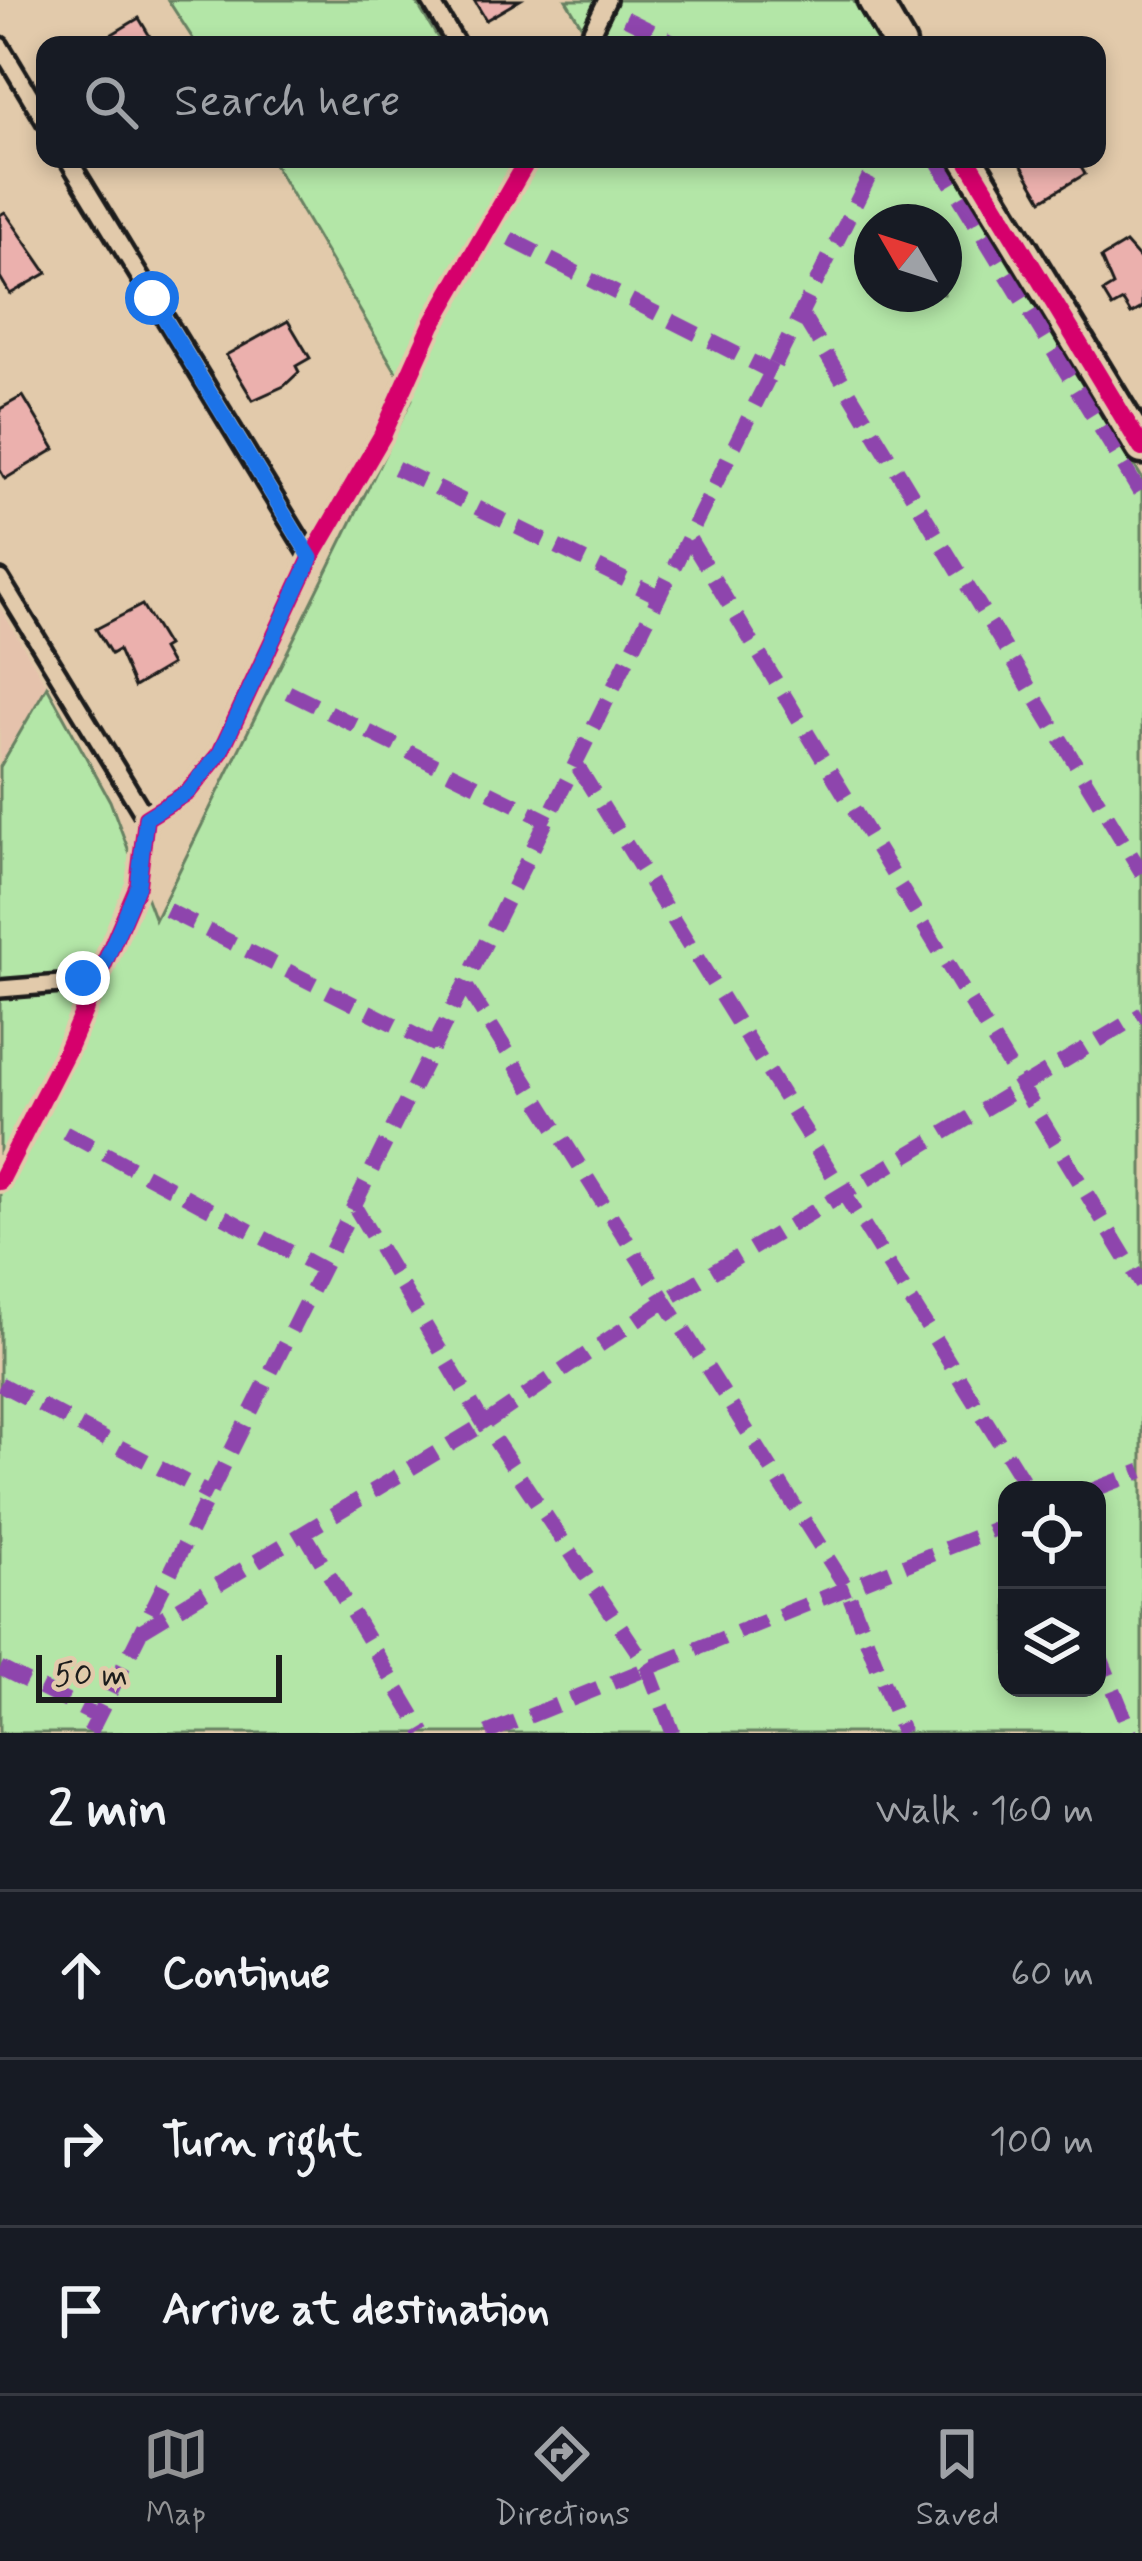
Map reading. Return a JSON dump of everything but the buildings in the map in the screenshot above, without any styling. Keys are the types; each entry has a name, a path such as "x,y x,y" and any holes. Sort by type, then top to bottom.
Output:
{"street":[{"path":"874,0 895,36"},
{"path":"972,168 1142,448"}],"lane":[{"path":"430,0 452,36"},
{"path":"589,36 607,0"},
{"path":"0,46 36,106"},
{"path":"73,168 311,558"},
{"path":"146,818 188,792 220,753 311,558 382,436 432,325 523,168"},
{"path":"0,579 146,818 138,885 0,1181"},
{"path":"0,989 97,981"}],"shaded area":[{"path":"0,608 47,686 0,767"}],"green space":[{"path":"168,0 415,0 437,36 191,36"},
{"path":"566,0 853,0 875,36 581,36 584,30"},
{"path":"276,168 954,168 1142,478 1142,1733 0,1733 0,767 47,686 110,801 155,920 412,399"}],"marked path":[{"path":"625,18 662,36"},
{"path":"90,1733 873,168"},
{"path":"942,168 1142,496"},
{"path":"510,239 774,373"},
{"path":"803,316 1142,873"},
{"path":"396,468 660,597"},
{"path":"690,540 1142,1285"},
{"path":"288,692 550,822"},
{"path":"578,767 1023,1481"},
{"path":"167,910 437,1046"},
{"path":"467,988 846,1587 903,1733"},
{"path":"141,1631 484,1424 663,1302 1142,1014"},
{"path":"65,1132 324,1270"},
{"path":"356,1209 484,1424 647,1666 673,1733"},
{"path":"0,1384 211,1495"},
{"path":"1106,1485 1142,1471"},
{"path":"487,1733 998,1528"},
{"path":"306,1536 424,1733"},
{"path":"0,1668 98,1717"},
{"path":"1106,1670 1131,1733"}],"cycle path":[{"path":"0,1181 67,1050 138,885 146,818 188,792 220,753 311,558 382,436 432,325 523,168"},
{"path":"972,168 1142,448"}],"route":[{"path":"83,978 97,981 138,885 146,818 188,792 220,753 311,558 152,298"}]}
